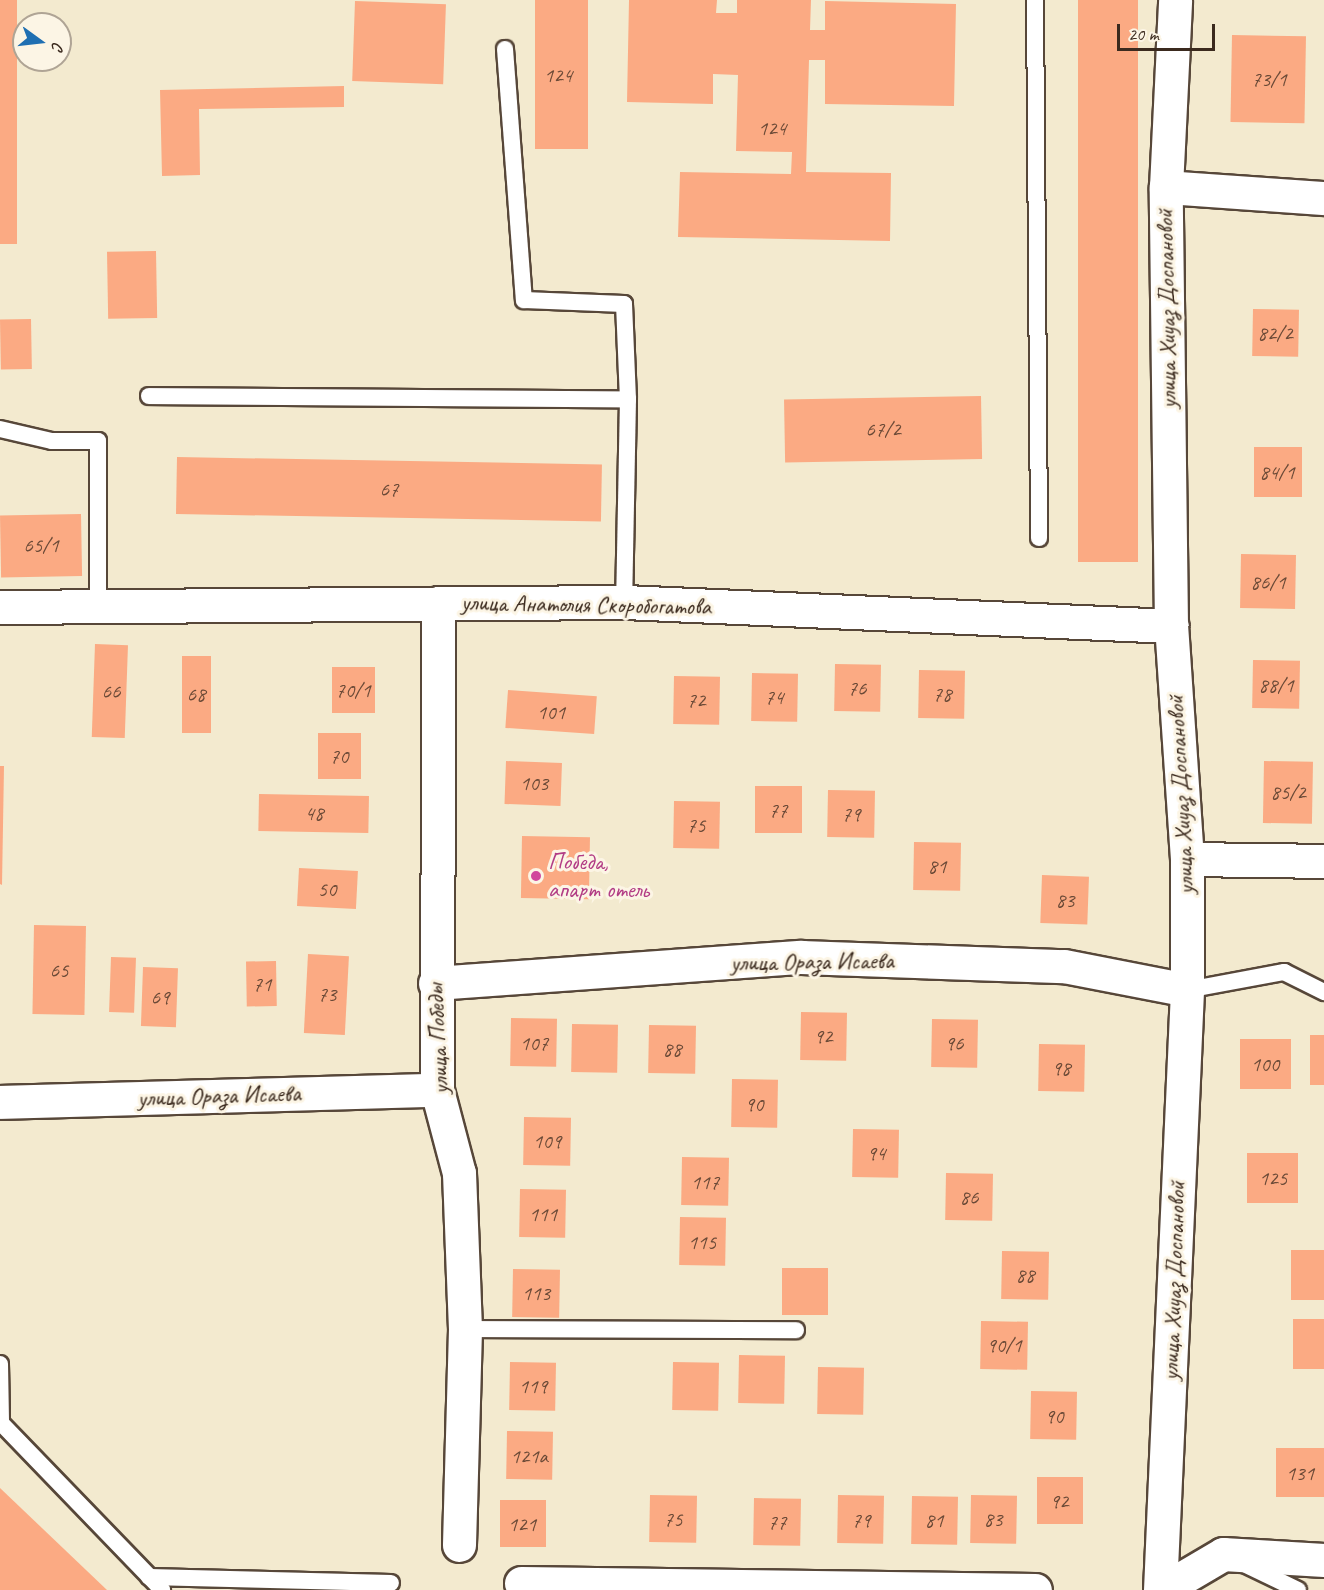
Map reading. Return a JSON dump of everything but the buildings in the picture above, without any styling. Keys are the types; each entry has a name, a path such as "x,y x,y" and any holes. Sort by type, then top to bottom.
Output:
{"street":[{"name":"улица Хиуаз Доспановой","path":"1162,1590 1187,990 1187,859 1171,626 1166,187 1174,0"},
{"path":"1166,187 1324,198"},
{"name":"улица Анатолия Скоробогатова","path":"0,607 624,602 1171,626"},
{"name":"улица Победы","path":"438,603 435,983 437,1090 459,1173 465,1329 459,1545"},
{"path":"1187,859 1324,861"},
{"name":"улица Ораза Исаева","path":"435,983 801,957 1064,966 1187,990"},
{"name":"улица Ораза Исаева","path":"0,1102 437,1090"},
{"path":"1162,1590 1223,1554 1324,1560"},
{"path":"521,1582 848,1589 1035,1590"}],"lane":[{"path":"1035,0 1039,538"},
{"path":"505,49 524,300 624,304 628,399 624,602"},
{"path":"149,396 628,399"},
{"path":"0,429 52,441 98,441 98,605"},
{"path":"1187,990 1284,972 1324,992"},
{"path":"465,1329 796,1330"},
{"path":"0,1364 1,1423 162,1590"},
{"path":"1223,1554 1298,1590"},
{"path":"150,1577 391,1582"}],"place":[{"name":"Победа, апарт отель","path":"536,876"}]}
